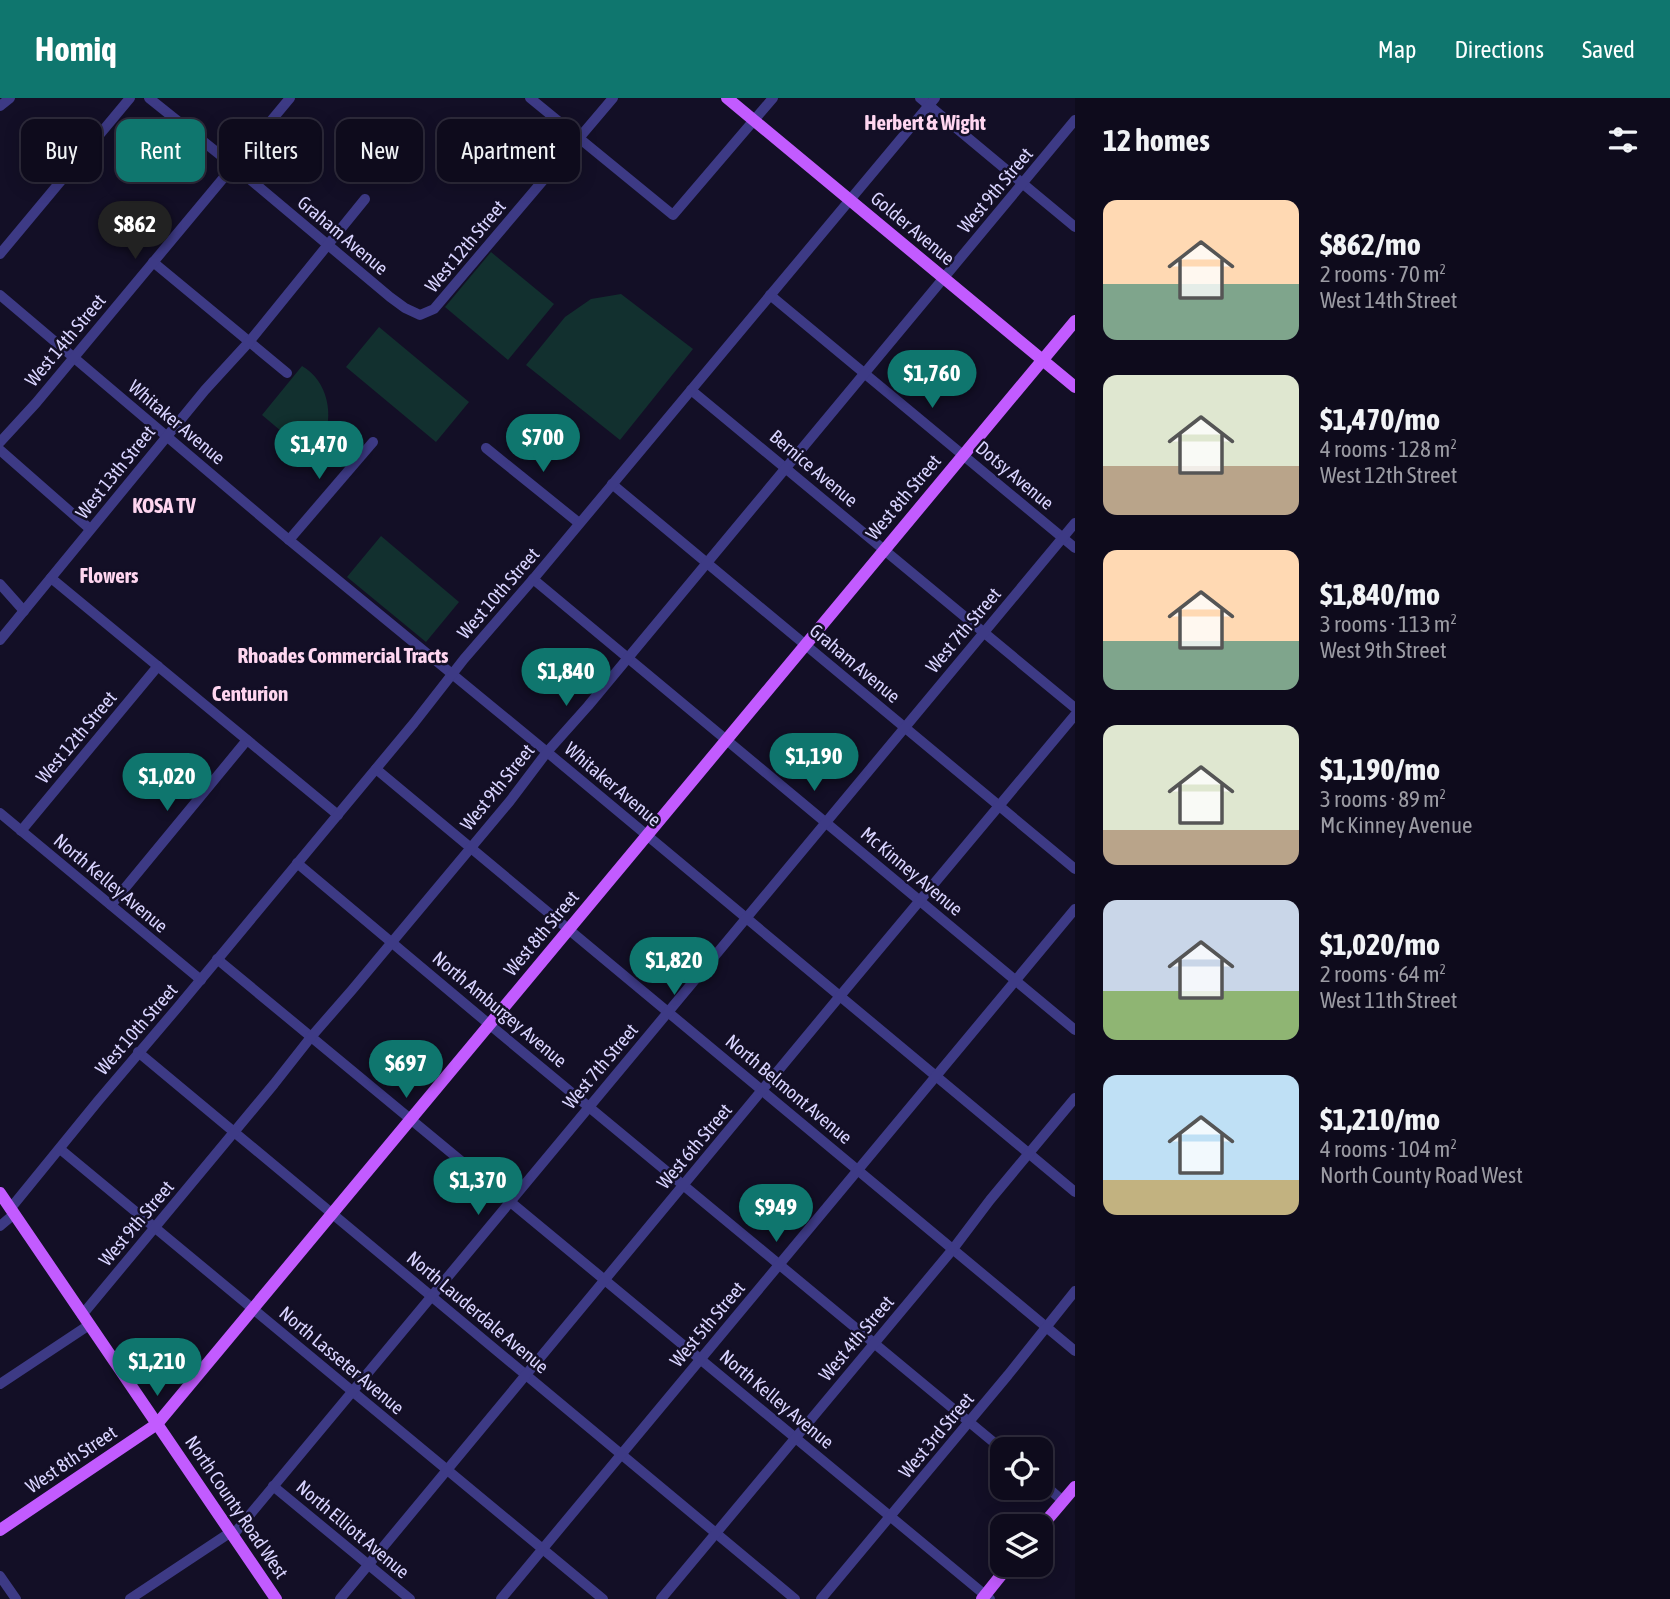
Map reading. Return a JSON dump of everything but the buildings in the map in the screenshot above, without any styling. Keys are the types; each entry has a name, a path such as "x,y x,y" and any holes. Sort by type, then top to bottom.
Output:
{"main road":[{"name":"Golder Avenue","path":"727,98 1075,387"},
{"name":"West 8th Street","path":"0,1530 157,1424 1075,321"},
{"name":"North County Road West","path":"0,1193 276,1599"},
{"path":"1052,1514 1075,1487"},
{"path":"986,1598 1001,1577"}],"street":[{"path":"0,106 10,98"},
{"path":"0,254 130,98"},
{"name":"Graham Avenue","path":"149,98 219,154"},
{"name":"West 14th Street","path":"273,119 290,98"},
{"path":"530,98 557,119"},
{"name":"West 12th Street","path":"580,137 613,98"},
{"path":"580,137 673,215 773,98"},
{"path":"920,98 932,102 1075,227"},
{"name":"West 10th Street","path":"0,1226 138,1052 338,815 452,673 932,102"},
{"name":"West 9th Street","path":"0,1384 85,1320 155,1227 311,1037 1075,120"},
{"name":"West 14th Street","path":"0,442 36,403 220,182"},
{"name":"Graham Avenue","path":"253,182 390,297 420,315"},
{"name":"West 12th Street","path":"420,315 434,309 542,182"},
{"name":"West 13th Street","path":"0,640 365,199"},
{"path":"153,262 287,373"},
{"name":"Whitaker Avenue","path":"0,295 289,540 1075,1192"},
{"name":"Dotsy Avenue","path":"770,295 1075,548"},
{"name":"Bernice Avenue","path":"691,390 1075,708"},
{"path":"289,540 373,442"},
{"path":"486,448 579,523"},
{"path":"0,450 90,529"},
{"name":"Graham Avenue","path":"612,484 1075,869"},
{"name":"West 7th Street","path":"130,1599 232,1533 1075,523"},
{"path":"51,578 338,815"},
{"name":"Mc Kinney Avenue","path":"533,579 1075,1030"},
{"path":"0,584 24,611"},
{"name":"West 12th Street","path":"22,831 158,666"},
{"name":"West 6th Street","path":"340,1599 1075,715"},
{"path":"111,905 247,740"},
{"name":"North Belmont Avenue","path":"376,769 1075,1351"},
{"name":"North Kelley Avenue","path":"0,814 201,980"},
{"name":"North Amburgey Avenue","path":"297,863 990,1439"},
{"name":"West 5th Street","path":"501,1599 1075,909"},
{"name":"North Kelley Avenue","path":"216,959 986,1598"},
{"name":"North Lauderdale Avenue","path":"138,1052 795,1599"},
{"name":"West 4th Street","path":"661,1599 1075,1098"},
{"name":"North Lasseter Avenue","path":"60,1149 603,1599"},
{"name":"West 3rd Street","path":"821,1599 1008,1376 1075,1291"},
{"name":"North Elliott Avenue","path":"273,1486 410,1599"},
{"path":"1053,1492 1063,1501"},
{"path":"0,1576 16,1599"}],"green space":[{"path":"491,252 554,304 508,360 445,307"},
{"path":"621,294 693,349 620,440 526,365 565,317 591,299"},
{"path":"379,327 469,402 436,442 346,367"},
{"path":"302,366 318,381 327,400 326,432 312,457 262,415"},
{"path":"381,536 459,602 426,642 347,577"}],"district":[{"name":"Herbert & Wight","path":"925,122"},
{"name":"KOSA TV","path":"164,505"},
{"name":"Flowers","path":"109,575"},
{"name":"Rhoades Commercial Tracts","path":"343,655"},
{"name":"Centurion","path":"250,693"}]}
